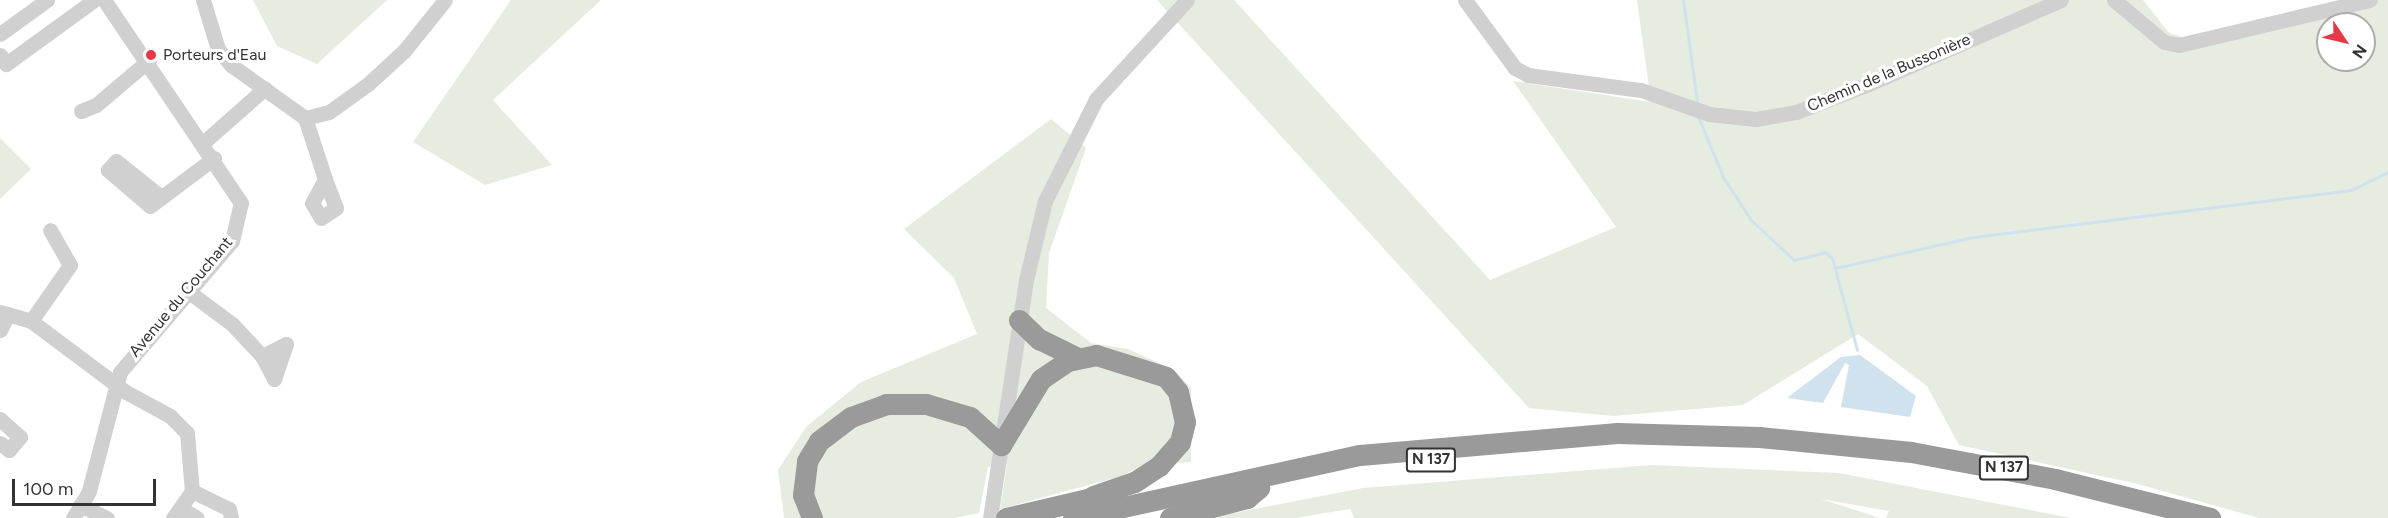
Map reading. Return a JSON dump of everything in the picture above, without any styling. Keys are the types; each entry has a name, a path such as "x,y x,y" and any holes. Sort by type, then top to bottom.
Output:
{"highway":[{"path":"1019,320 1039,339 1078,358 1110,357 1166,377 1182,401 1185,422 1179,442 1159,466 1134,482 1093,496"},
{"path":"812,518 802,487 811,452 830,430 868,410 906,403 944,408 977,421 1001,445 1041,379 1078,358"},
{"name":"N 137","path":"1073,518 1360,455 1574,434 1796,439 1978,463 2210,518"},
{"name":"N 137","path":"1130,518 1259,488 1500,453 1721,448 1956,473 2158,518"},
{"path":"1011,517 1093,496 1285,456 1343,449 1360,455"},
{"path":"1170,518 1246,498 1259,488"}],"street":[{"path":"0,34 47,0"},
{"path":"0,55 6,63 94,0"},
{"path":"203,0 218,50 244,77 265,88 305,118 325,179"},
{"path":"305,118 329,112 368,84 405,51 445,0"},
{"path":"990,518 1019,320 1045,201 1072,140 1107,85 1187,0"},
{"name":"Chemin de la Bussonière","path":"1465,0 1515,68 1528,75 1641,90 1709,114 1756,119 1796,112 1871,83 2061,0"},
{"path":"2114,0 2164,42 2179,45 2370,0"},
{"name":"Avenue du Couchant","path":"76,512 89,491 114,384 126,361 232,241 239,223 236,187 214,158 110,2"},
{"path":"81,111 96,105 148,60"},
{"path":"204,142 265,88"},
{"path":"160,196 214,158"},
{"path":"31,321 70,265 50,230"},
{"path":"189,292 262,356"},
{"path":"0,330 4,313 31,321 114,384 170,416 187,434 192,491 178,513 197,518"},
{"path":"0,420 0,430"},
{"path":"0,420 20,437 9,450 0,443"},
{"path":"192,491 229,509 231,518"},
{"path":"76,512 107,518"}],"shaded area":[{"path":"253,0 387,0 317,64 277,46"},
{"path":"511,0 601,0 493,100 552,165 485,185 413,142"},
{"path":"1157,0 1234,0 1490,280 1616,227 1513,81 1651,102 1637,0 2143,0 2169,33 2183,37 2341,0 2388,0 2388,518 2259,518 2138,484 1959,445 1927,386 1858,334 1743,405 1613,416 1529,408"},
{"path":"1051,119 1086,148 1049,253 1046,308 1091,343 1128,349 1174,370 1191,388 1191,462 1143,465 1122,476 1000,509 1007,464 988,467 979,513 955,518 784,518 778,470 806,427 861,382 977,334 954,278 904,229"},
{"path":"0,138 31,169 0,199"},
{"path":"1651,465 1839,473 2071,518 1886,518 1889,511 1821,499 1880,518 1354,518 1350,509 1295,518 1208,518 1363,488"}],"water":[{"path":"1860,355 1916,396 1910,417 1841,407 1849,365 1845,363 1823,403 1787,398 1841,357"}],"waterway":[{"path":"1683,0 1697,101"},
{"path":"1699,119 1723,177 1751,220 1794,260 1825,252 1832,258 1857,350"},
{"path":"1835,268 1974,237 2351,190 2388,172"}],"place":[{"name":"Porteurs d'Eau","path":"151,55"}]}
